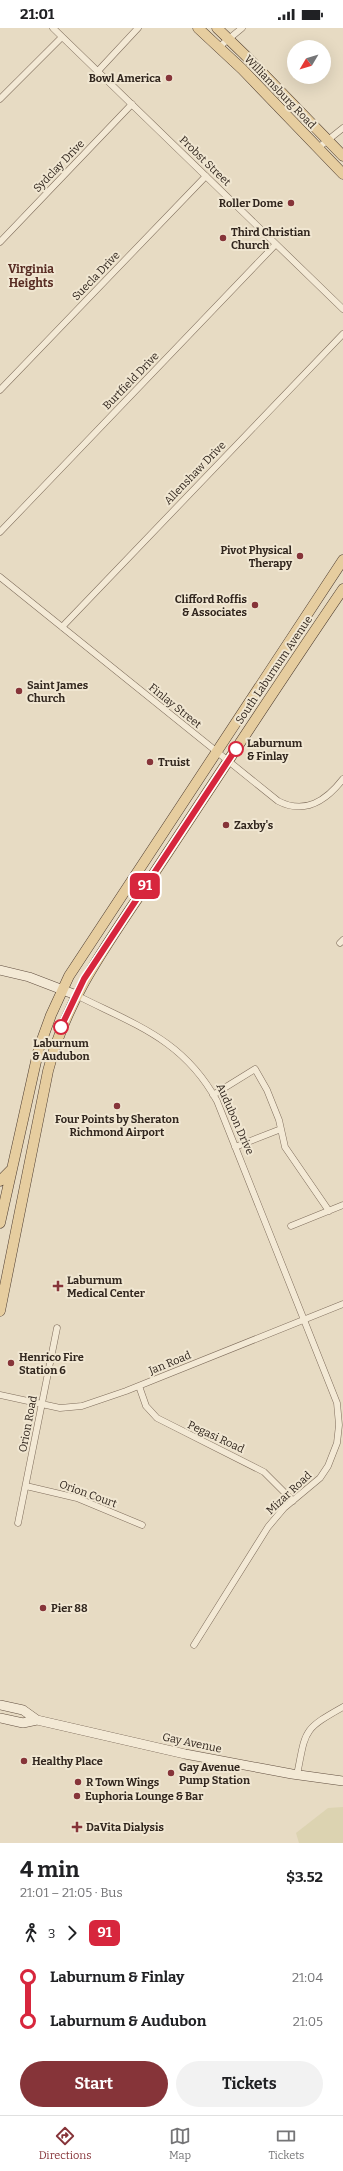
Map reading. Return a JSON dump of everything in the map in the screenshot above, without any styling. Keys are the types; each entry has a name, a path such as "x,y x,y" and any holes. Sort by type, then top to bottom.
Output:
{"main road":[{"name":"Williamsburg Road","path":"198,28 219,47 343,174"},
{"name":"Williamsburg Road","path":"217,28 343,156"},
{"name":"South Laburnum Avenue","path":"0,1219 38,1048 62,990 79,959 343,560"},
{"name":"South Laburnum Avenue","path":"0,1311 50,1065 60,1032 76,995 227,762 343,589"},
{"path":"0,1181 12,1168"}],"street":[{"name":"Probst Street","path":"53,28 343,309"},
{"path":"98,71 138,28"},
{"path":"219,47 242,28"},
{"path":"0,99 62,37"},
{"name":"Sydclay Drive","path":"0,242 132,104"},
{"path":"318,148 343,128"},
{"name":"Suecla Drive","path":"0,390 206,176"},
{"name":"Burtfield Drive","path":"0,532 276,244"},
{"name":"Allenshaw Drive","path":"62,627 343,334"},
{"name":"Finlay Street","path":"0,577 227,762 278,801 294,807 306,807 322,801 343,779"},
{"name":"Audubon Drive","path":"0,970 29,977 76,995 148,1031 175,1048 198,1071 213,1095 235,1146 303,1320"},
{"path":"213,1095 255,1069 268,1090 286,1147 329,1211"},
{"path":"235,1146 281,1129"},
{"path":"291,1226 343,1205"},
{"name":"Jan Road","path":"0,1396 60,1408 75,1408 139,1386 343,1304"},
{"name":"Mizar Road","path":"194,1645 261,1537 284,1508 320,1478 333,1455 339,1425 340,1400 303,1320"},
{"name":"Orion Road","path":"18,1523 57,1328"},
{"name":"Pegasi Road","path":"139,1386 146,1406 157,1418 264,1472 293,1501"},
{"name":"Orion Court","path":"26,1486 76,1498 142,1525"},
{"name":"Gay Avenue","path":"0,1705 23,1710 37,1720 185,1754 297,1775 343,1781"},
{"path":"297,1775 305,1736 315,1722 343,1707"},
{"name":"Gay Avenue","path":"0,1718 23,1723 37,1720"}],"shaded area":[{"path":"343,1807 343,1843 299,1843 296,1833 328,1808"}],"bus line":[{"name":"91","path":"61,1027 84,979 236,749"}],"place":[{"name":"Bowl America","path":"169,78"},
{"name":"Roller Dome","path":"291,203"},
{"name":"Third Christian Church","path":"223,238"},
{"name":"Pivot Physical Therapy","path":"300,556"},
{"name":"Clifford Roffis & Associates","path":"255,605"},
{"name":"Saint James Church","path":"19,691"},
{"name":"Laburnum & Finlay","path":"236,749"},
{"name":"Truist","path":"150,762"},
{"name":"Zaxby's","path":"226,825"},
{"name":"Laburnum & Audubon","path":"61,1027"},
{"name":"Four Points by Sheraton Richmond Airport","path":"117,1106"},
{"name":"Laburnum Medical Center","path":"58,1286"},
{"name":"Henrico Fire Station 6","path":"11,1363"},
{"name":"Pier 88","path":"43,1608"},
{"name":"Healthy Place","path":"24,1761"},
{"name":"Gay Avenue Pump Station","path":"171,1773"},
{"name":"R Town Wings","path":"78,1782"},
{"name":"Euphoria Lounge & Bar","path":"77,1796"},
{"name":"DaVita Dialysis","path":"77,1827"}],"district":[{"name":"Virginia Heights","path":"31,276"}]}
